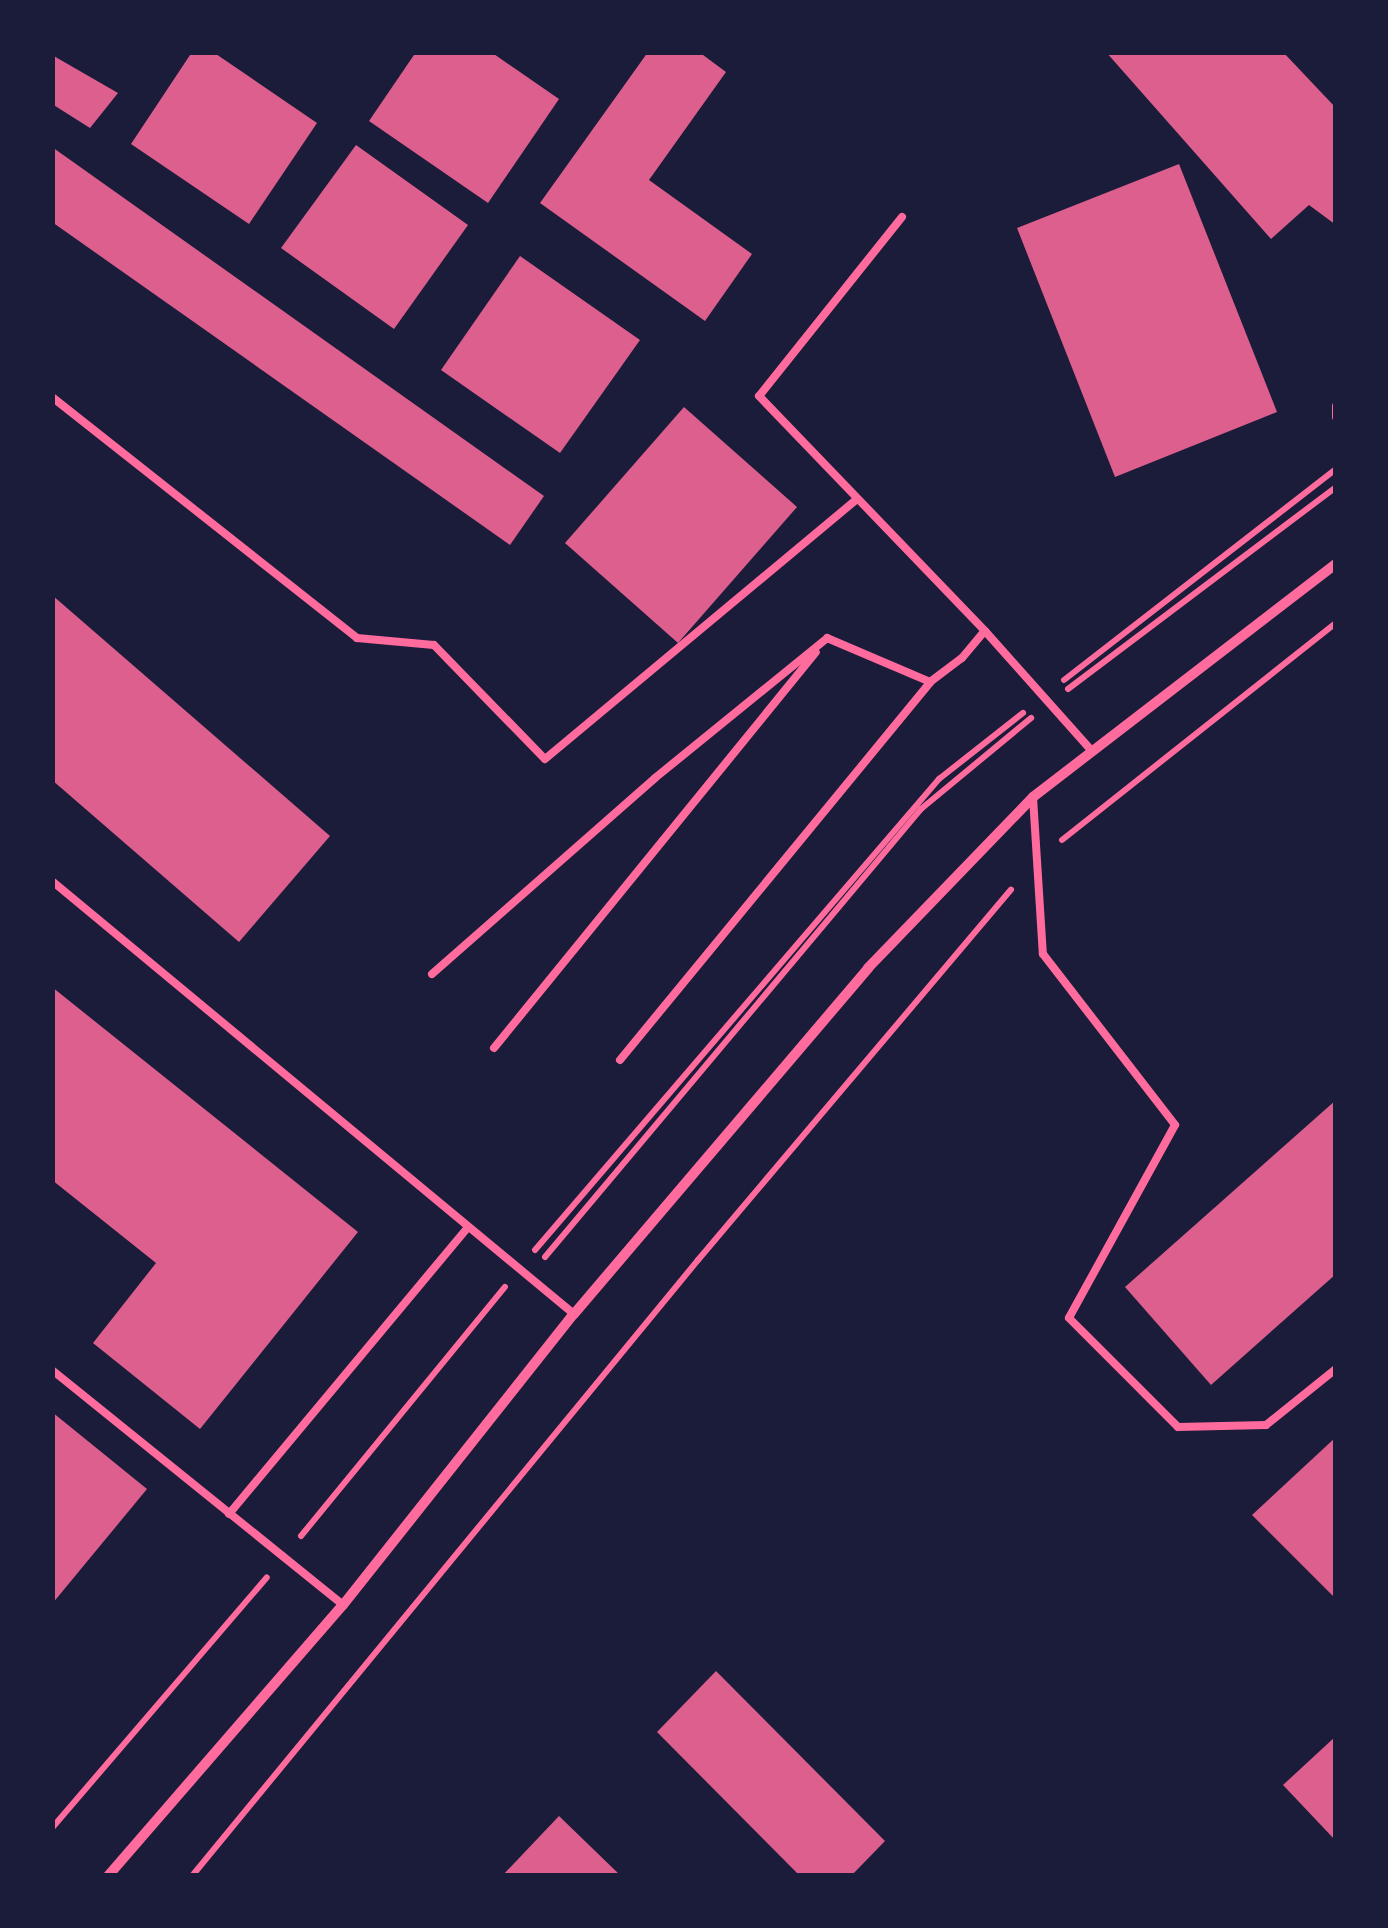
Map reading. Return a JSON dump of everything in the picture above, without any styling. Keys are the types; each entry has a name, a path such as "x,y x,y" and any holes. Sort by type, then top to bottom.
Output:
{"street":[{"path":"108,1876 343,1604 574,1314 868,968 1033,798 1336,564"}],"lane":[{"path":"902,217 759,396 985,630 1091,750"},
{"path":"52,397 357,638 434,646 544,759 857,499"},
{"path":"1336,406 1336,416"},
{"path":"620,1060 930,682 962,658 985,630"},
{"path":"827,638 930,682"},
{"path":"432,974 655,778 827,638"},
{"path":"494,1048 827,638"},
{"path":"1033,798 1043,954 1175,1125 1069,1318 1178,1427 1266,1424 1336,1369"},
{"path":"52,880 574,1314"},
{"path":"229,1514 467,1228"},
{"path":"52,1370 343,1604"}],"path":[{"path":"565,1229 921,809 1047,700 1336,469"},
{"path":"52,1828 284,1558 519,1269 940,778 1336,487"},
{"path":"192,1876 698,1260 1037,860 1336,623"}],"building":[{"path":"192,52 213,52 317,123 249,224 131,144"},
{"path":"416,52 491,52 559,99 488,203 369,121"},
{"path":"648,52 699,52 726,72 649,180 752,254 705,321 540,203"},
{"path":"1106,52 1283,52 1336,108 1336,225 1309,205 1271,239"},
{"path":"52,55 118,93 90,128 52,104"},
{"path":"356,145 468,225 394,329 281,248"},
{"path":"52,147 544,496 510,545 52,222"},
{"path":"1179,164 1277,412 1115,477 1017,228"},
{"path":"520,256 640,340 560,453 441,370"},
{"path":"684,407 797,507 678,643 565,543"},
{"path":"52,595 330,836 239,942 52,780"},
{"path":"52,987 358,1232 200,1429 93,1343 156,1263 52,1180"},
{"path":"1336,1100 1336,1274 1211,1385 1125,1287"},
{"path":"52,1412 147,1489 52,1604"},
{"path":"1336,1437 1336,1599 1252,1515"},
{"path":"716,1671 885,1841 851,1876 800,1876 657,1732"},
{"path":"1336,1736 1336,1841 1283,1785"},
{"path":"559,1816 621,1876 502,1876"}]}
